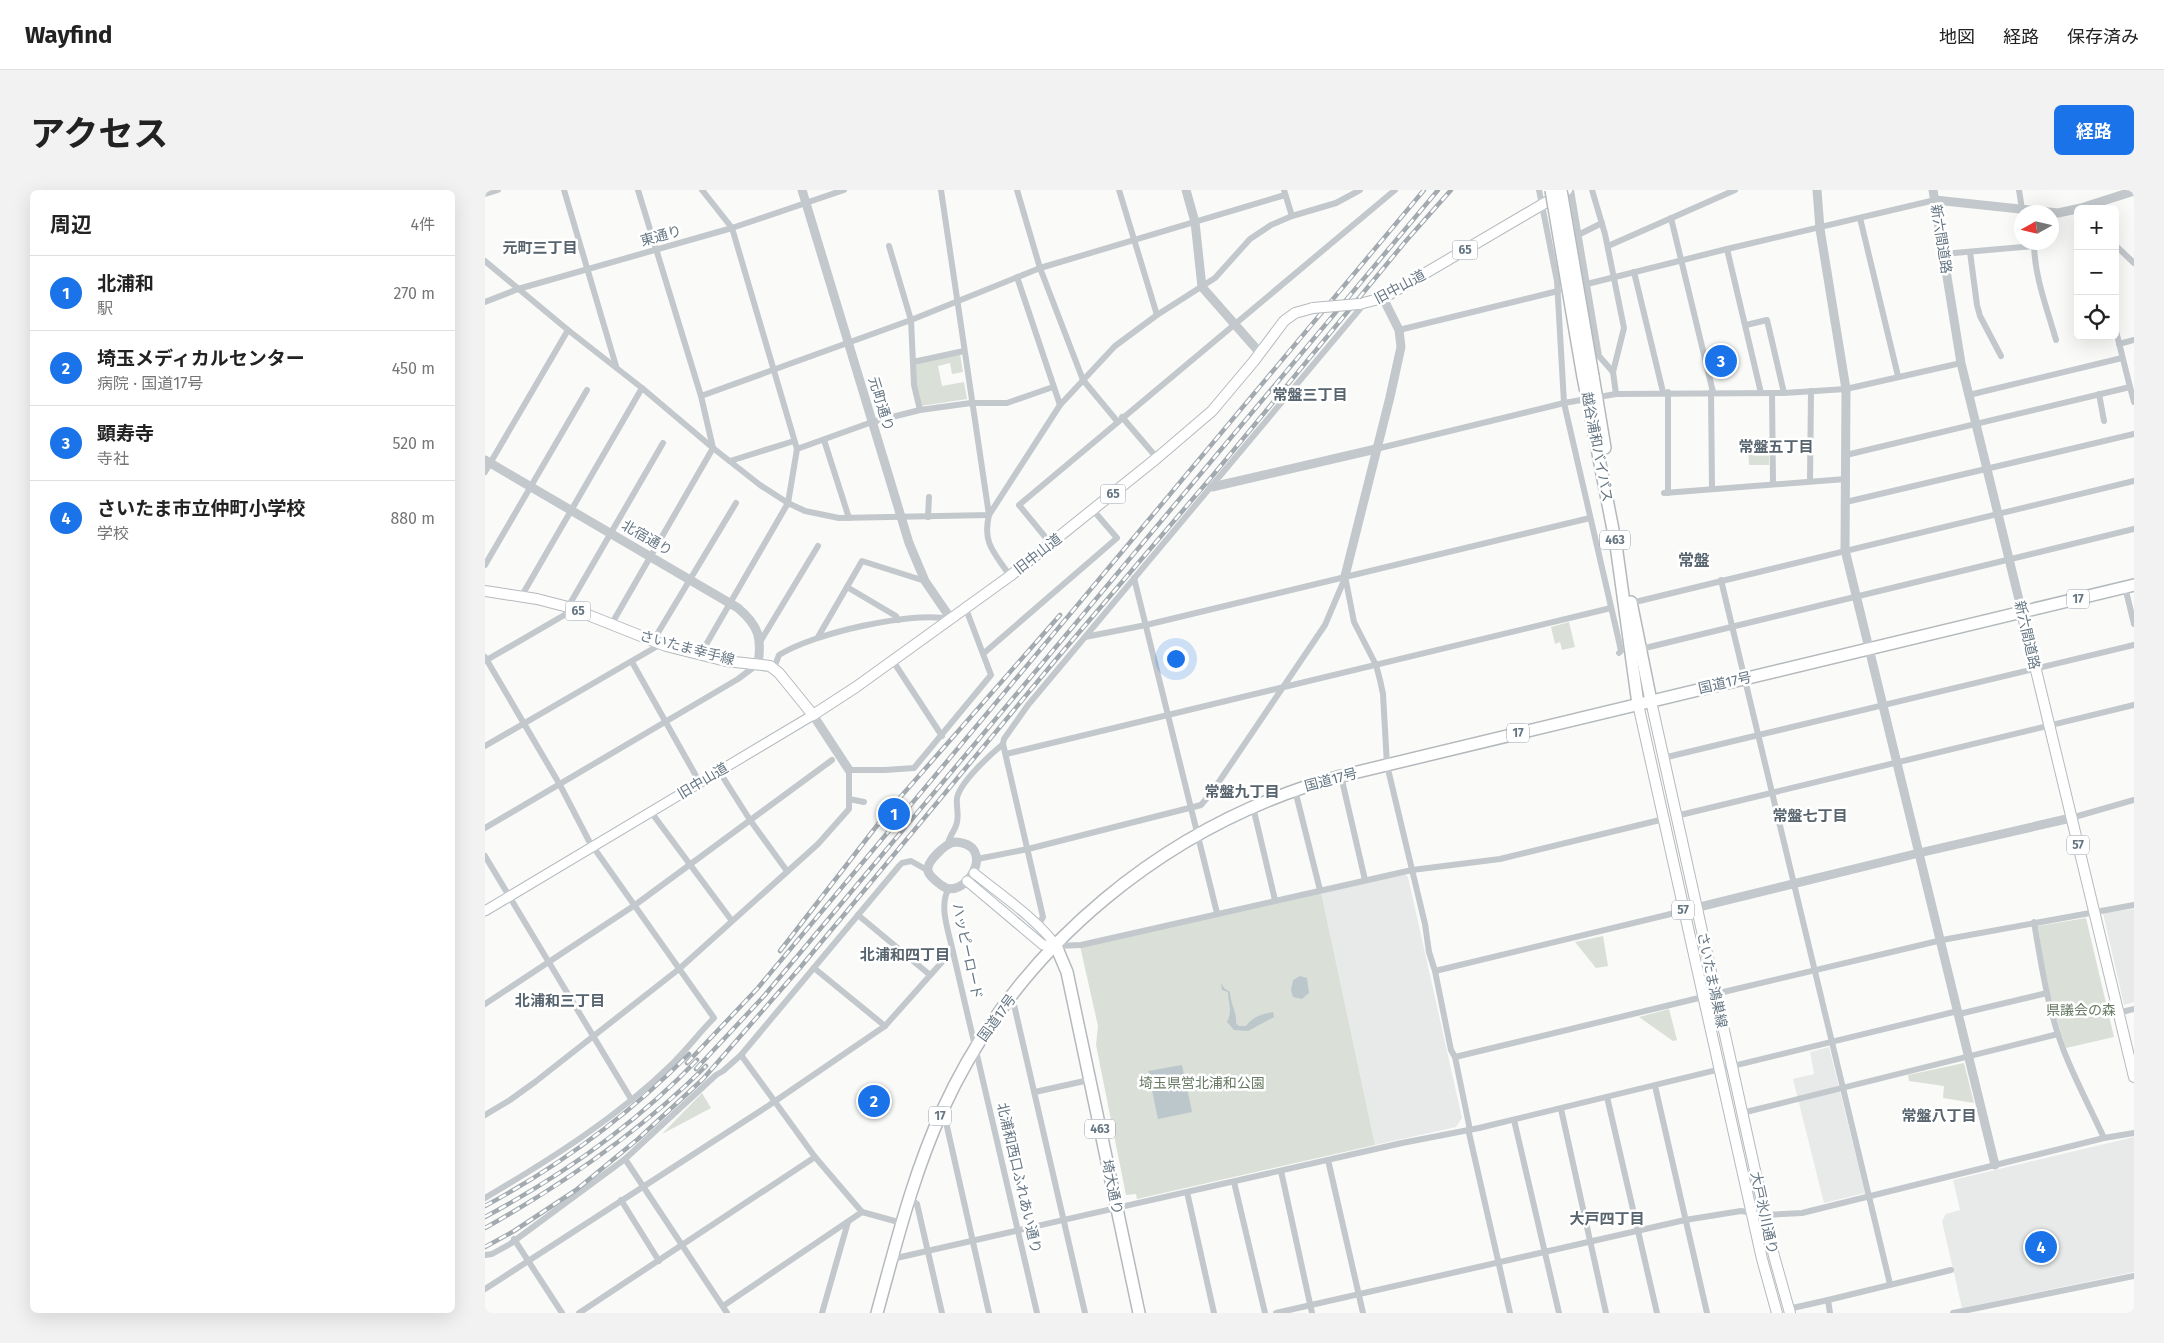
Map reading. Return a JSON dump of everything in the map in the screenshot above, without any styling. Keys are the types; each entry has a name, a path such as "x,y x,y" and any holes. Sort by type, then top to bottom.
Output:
{"highway":[{"name":"越谷浦和バイパス","path":"1551,190 1651,701"},
{"name":"越谷浦和バイパス","path":"1561,190 1588,376"},
{"name":"越谷浦和バイパス","path":"1592,397 1616,545 1638,704"},
{"name":"17","path":"2022,612 2129,586"},
{"name":"国道17号","path":"877,1313 902,1224 929,1142 943,1108 976,1048 998,1013 1083,917 1118,887 1198,834 1253,807 1295,790 1341,776 2022,612"},
{"name":"埼大通り","path":"1056,946 1067,972 1139,1313"}],"main road":[{"name":"旧中山道","path":"485,911 813,715 893,661 1010,576 1205,418 1260,354 1289,316 1302,310 1362,304 1383,298 1569,190"},
{"name":"さいたま幸手線","path":"485,591 570,608 657,643 733,662 758,664 774,668"},
{"name":"新六間道路","path":"2022,612 2134,1077"},
{"path":"774,668 813,715"},
{"name":"さいたま鴻巣線","path":"1651,701 1742,1113"},
{"name":"さいたま鴻巣線","path":"1638,704 1730,1116"},
{"path":"973,873 1051,937 1056,946"},
{"path":"967,881 1043,945 1056,946"},
{"name":"大戸氷川通り","path":"1742,1113 1789,1311"},
{"name":"大戸氷川通り","path":"1730,1116 1765,1273 1777,1313"}],"street":[{"path":"485,194 497,190"},
{"path":"564,190 616,366"},
{"path":"611,625 713,448 701,396 638,190"},
{"path":"700,654 788,502 797,449 732,228 701,190"},
{"name":"元町通り","path":"802,190 901,518 925,581 951,619"},
{"name":"東通り","path":"485,302 519,290 732,228 844,190"},
{"path":"941,190 989,515"},
{"path":"1017,190 1041,268 1083,380 1157,458"},
{"path":"1119,190 1157,315"},
{"path":"1186,190 1195,222 1201,287 1260,354"},
{"path":"1051,544 1019,505 1119,419 1395,190"},
{"path":"1539,190 1558,291 1564,403 1621,651 1619,652"},
{"path":"1569,190 1599,356 1613,372"},
{"path":"1592,190 1603,223 1624,328 1613,372 1616,394"},
{"path":"1608,246 1735,190"},
{"path":"1817,190 1820,228 1846,389 1845,550 1896,762 1942,940 1995,1165"},
{"name":"新六間道路","path":"1933,190 1961,363 2022,612"},
{"path":"2019,190 2021,205"},
{"path":"1010,576 987,542 986,526 989,515 1060,405 1115,346 1225,269 1250,239 1271,225 1292,216 1336,203 1358,191"},
{"path":"2091,205 2134,191"},
{"path":"701,396 911,320 1017,276 1195,222 1285,192 1292,216"},
{"path":"1587,284 1727,248 1935,200 2014,208"},
{"path":"2059,213 2074,210"},
{"path":"1671,218 1712,392 1712,489"},
{"path":"1860,218 1898,376"},
{"path":"1578,235 1603,223"},
{"path":"889,246 911,320 914,385 920,410"},
{"path":"1943,254 2014,246"},
{"path":"1727,248 1761,393"},
{"path":"2119,249 2134,263"},
{"path":"2035,250 2040,283 2056,340"},
{"path":"1970,252 1978,310 2001,356"},
{"path":"485,261 567,330 616,366 713,448 767,490 788,502 805,510 839,518 989,515"},
{"path":"1634,272 1666,392 1666,493 1846,479"},
{"path":"1017,276 1060,405"},
{"path":"1399,330 1558,291"},
{"path":"977,859 1028,849 1192,808 1201,805 1211,794 1325,625 1345,576 1401,347 1399,330 1383,298"},
{"path":"1038,926 1043,917 1003,744 1004,738 1028,705 1212,487 1362,304"},
{"path":"1746,325 1767,320 1784,393"},
{"path":"485,472 488,461 567,330"},
{"path":"2118,340 2134,402"},
{"path":"2119,344 2134,340"},
{"path":"913,362 964,351"},
{"path":"1969,395 2122,358"},
{"path":"1212,487 1592,397 1666,392 1784,393 1846,389 1961,363"},
{"path":"797,449 872,422 920,410 971,403 1007,404 1053,387"},
{"path":"521,597 642,388"},
{"path":"1846,455 2130,388"},
{"path":"485,565 587,390"},
{"path":"1810,481 1811,391"},
{"path":"1772,393 1773,484"},
{"path":"2099,394 2104,421"},
{"path":"1845,502 2134,434"},
{"path":"824,440 849,518"},
{"path":"730,461 794,441"},
{"path":"485,1197 551,1158 631,1099 672,1064 714,1018 593,847 525,723 486,660 570,608 663,442"},
{"name":"北宿通り","path":"488,461 730,603 745,614 754,625 760,642"},
{"path":"1631,602 2134,481"},
{"path":"928,516 929,498"},
{"path":"485,746 632,662 657,643 690,579 736,503"},
{"path":"984,653 1117,538 1093,510"},
{"path":"1085,637 1146,625 1590,518"},
{"path":"1641,649 2134,529"},
{"path":"485,828 744,676 758,664 760,642 818,546"},
{"path":"818,637 862,561 925,581"},
{"path":"1345,576 1354,622 1376,664 1383,694 1387,765 1425,924 1429,952 1455,1057 1510,1313"},
{"path":"1134,578 1217,913"},
{"path":"1721,580 1891,1284"},
{"path":"2129,586 2134,624"},
{"path":"847,587 896,616 898,620"},
{"path":"849,770 914,768 943,736 991,675 966,608"},
{"path":"1006,754 1611,608"},
{"path":"774,668 779,655 818,637 898,620 930,616 951,619"},
{"path":"1663,758 2134,645"},
{"path":"893,661 943,736"},
{"path":"632,662 700,783"},
{"path":"1676,816 2134,706"},
{"path":"485,1115 510,1100 679,968 825,836 848,812 849,770 813,715"},
{"path":"948,843 950,834 957,823 959,792 988,756 1003,744"},
{"path":"485,1004 635,905 832,760"},
{"path":"719,771 750,820 787,871"},
{"path":"1341,776 1365,880"},
{"path":"1295,790 1320,890"},
{"path":"849,799 864,802"},
{"path":"1435,971 1919,853 2071,818 2134,800"},
{"path":"1253,807 1275,900"},
{"path":"651,812 732,921"},
{"path":"1056,946 1081,945 1412,870 1500,858 1663,819"},
{"path":"485,1255 492,1254 510,1244 514,1239 625,1159 717,1074 741,1055 903,863 911,861 927,870 943,887 949,888 961,885 967,881 973,873 977,859 973,850 965,844 948,843 928,865 927,870"},
{"path":"485,856 631,1099"},
{"name":"ハッピーロード","path":"949,888 944,896 943,905 976,1048"},
{"path":"1715,994 1942,940 2134,904"},
{"path":"858,915 930,975"},
{"path":"2034,922 2047,993 2058,1034 2104,1138"},
{"path":"485,1288 773,1102 885,1026 953,952"},
{"path":"814,968 885,1026"},
{"path":"892,1260 1327,1160 1514,1120 1832,1042 2047,993"},
{"path":"1012,996 1085,1313"},
{"path":"1455,1057 1703,997"},
{"path":"2118,1013 2134,1009"},
{"path":"1742,1113 2058,1034"},
{"name":"北浦和西口ふれあい通り","path":"976,1048 1037,1313"},
{"path":"741,1055 773,1102 815,1157 862,1212 902,1224"},
{"path":"1035,1092 1089,1080"},
{"path":"1655,1086 1707,1313"},
{"path":"1607,1097 1657,1313"},
{"path":"943,1108 989,1313"},
{"path":"1561,1108 1606,1313"},
{"path":"1514,1120 1559,1313"},
{"path":"1276,1313 1685,1220 1741,1211 1765,1215 1801,1213 2104,1138 2134,1133"},
{"path":"579,1313 815,1157"},
{"path":"625,1159 727,1313"},
{"path":"1327,1160 1363,1313"},
{"path":"1281,1171 1312,1313"},
{"path":"1234,1182 1265,1313"},
{"path":"1187,1192 1214,1313"},
{"path":"910,1199 917,1204 942,1313"},
{"path":"621,1200 659,1261"},
{"path":"723,1306 862,1212"},
{"path":"822,1313 848,1222"},
{"path":"514,1239 562,1313"},
{"path":"1789,1311 1951,1270"},
{"path":"1953,1313 2134,1276"},
{"path":"1828,1300 1831,1313"}],"shaded area":[{"path":"1404,874 1408,877 1462,1118 1456,1127 1375,1145 1321,892"},
{"path":"2134,909 2134,1002 2124,1005 2103,913"},
{"path":"1300,976 1307,978 1309,993 1302,999 1293,997 1291,990 1293,980"},
{"path":"1221,983 1230,992 1236,1023 1239,1026 1246,1026 1258,1016 1265,1014 1273,1012 1274,1017 1248,1031 1234,1030 1227,1022 1230,1010 1228,992 1222,990"},
{"path":"1829,1047 1865,1193 1824,1203 1793,1079 1814,1074 1810,1052"},
{"path":"1182,1065 1192,1112 1158,1119 1148,1071"},
{"path":"2134,1137 2134,1272 1962,1308 1942,1221 1946,1214 1960,1210 1953,1180"}],"green space":[{"path":"960,354 963,372 952,374 950,363 938,366 942,386 964,382 967,399 921,406 916,384 916,363"},
{"path":"1769,446 1769,465 1749,465 1748,447"},
{"path":"1569,622 1575,647 1562,650 1560,642 1555,644 1551,627"},
{"name":"埼玉県営北浦和公園","path":"1321,892 1375,1145 1137,1199 1136,1194 1126,1195 1096,1045 1098,1026 1080,946"},
{"name":"県議会の森","path":"2086,918 2114,1037 2066,1048 2049,988 2038,926"},
{"path":"1603,936 1608,966 1596,968 1575,942"},
{"path":"1669,1009 1677,1040 1673,1041 1639,1017"},
{"path":"1964,1063 1974,1103 1943,1098 1944,1086 1909,1081 1908,1075"},
{"path":"702,1093 711,1108 662,1134"}],"railway":[{"path":"687,1063 757,989 1424,190"},
{"path":"696,1069 764,996 1438,190"},
{"path":"485,1247 514,1231 576,1190 638,1139 703,1079 799,969 1053,663 1214,474 1405,242 1451,190"},
{"path":"780,951 889,810 1060,615"},
{"path":"485,1206 540,1174 593,1138 643,1097 689,1054"},
{"path":"485,1217 542,1184 597,1147 624,1127 697,1060"},
{"path":"485,1228 544,1193 629,1134 706,1066"}],"place":[{"name":"顕寿寺","path":"1721,361"},
{"name":"北浦和","path":"894,814"},
{"name":"埼玉メディカルセンター","path":"874,1101"},
{"name":"さいたま市立仲町小学校","path":"2041,1247"}],"district":[{"name":"元町三丁目","path":"540,248"},
{"name":"常盤三丁目","path":"1310,395"},
{"name":"常盤五丁目","path":"1776,447"},
{"name":"常盤","path":"1694,560"},
{"name":"常盤九丁目","path":"1242,792"},
{"name":"常盤七丁目","path":"1810,816"},
{"name":"北浦和四丁目","path":"905,955"},
{"name":"北浦和三丁目","path":"560,1001"},
{"name":"常盤八丁目","path":"1939,1116"},
{"name":"大戸四丁目","path":"1607,1219"}]}
